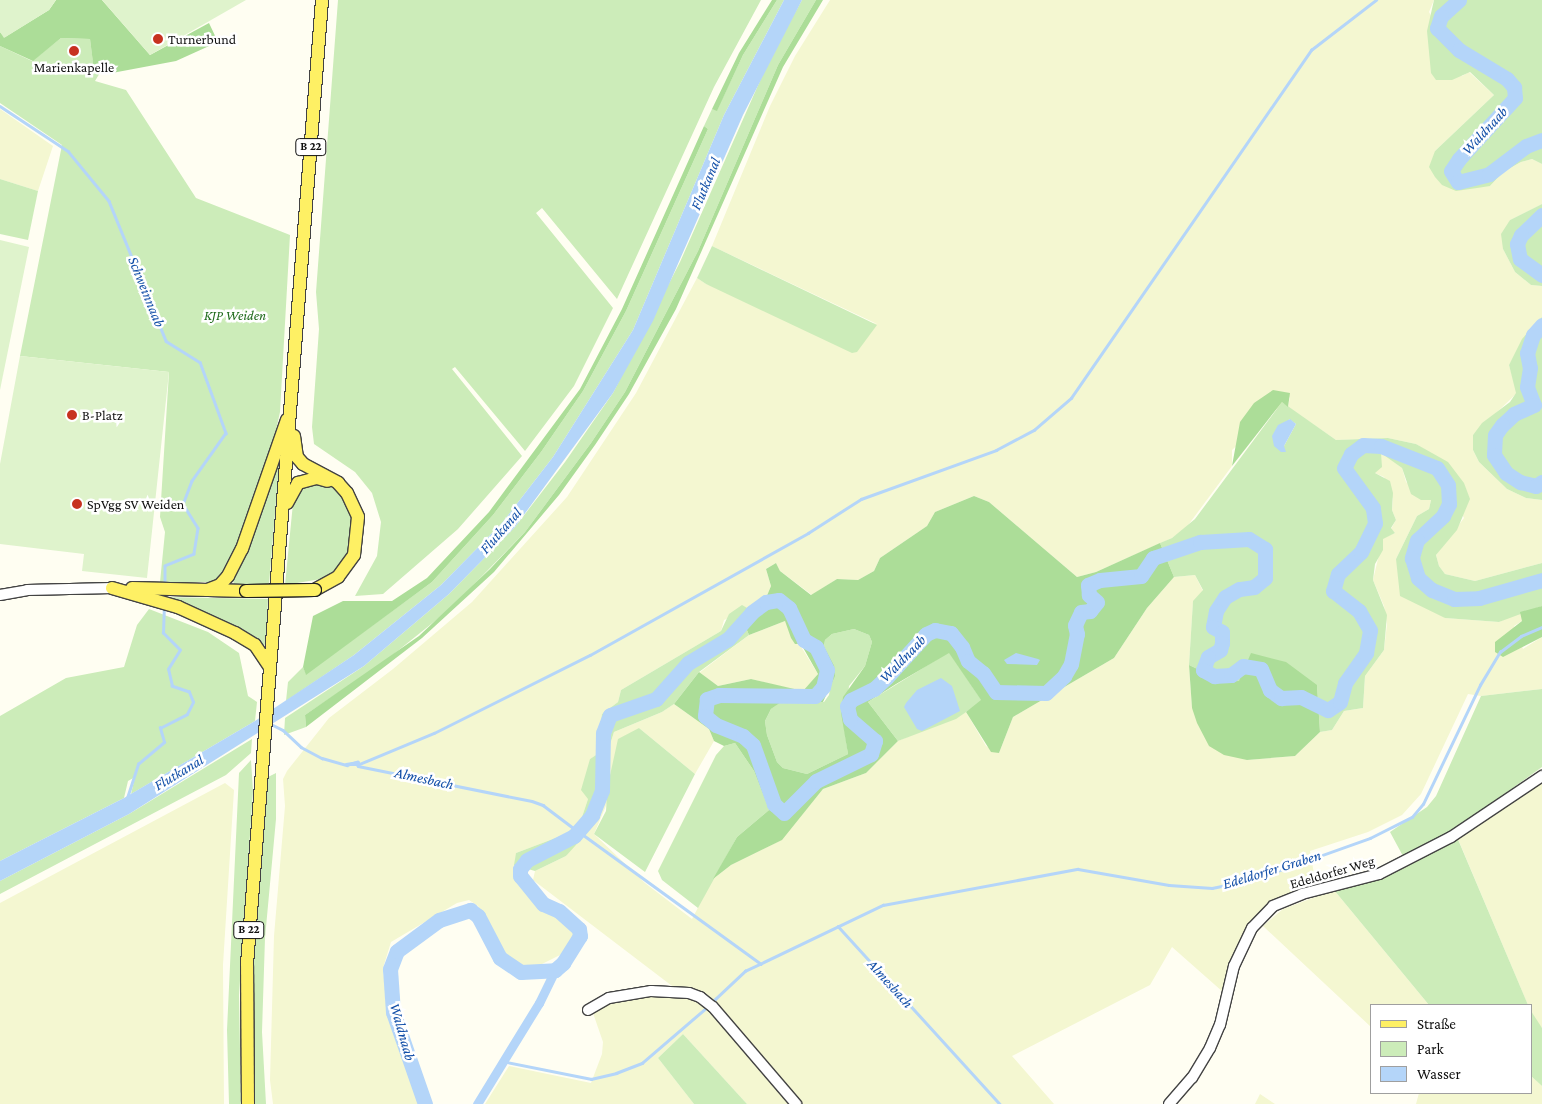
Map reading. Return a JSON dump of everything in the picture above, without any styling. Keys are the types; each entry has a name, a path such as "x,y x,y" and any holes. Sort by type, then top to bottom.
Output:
{"main road":[{"name":"B 22","path":"248,1104 247,964 322,0"},
{"name":"B 22","path":"207,590 220,585 228,576 242,549 291,408"},
{"path":"112,588 141,592 315,590 338,577 348,566 358,545 358,517 347,493 338,483 302,464 297,457 291,408"},
{"path":"281,526 291,491 298,483 317,478 338,483"},
{"path":"141,592 206,618 255,645 270,667"}],"street":[{"path":"0,595 27,590 112,588"},
{"name":"Edeldorfer Weg","path":"1169,1104 1192,1078 1210,1048 1220,1025 1234,966 1252,928 1273,906 1302,894 1379,874 1451,837 1542,776"},
{"path":"588,1010 609,998 651,991 688,993 709,1003 796,1104"}],"green space":[{"path":"0,0 56,0 49,10 4,38 0,32"},
{"path":"56,0 102,0 150,55 209,23 218,42 176,61 112,73 94,71 90,39 61,38 33,61 0,46 0,32 5,37 49,10"},
{"name":"Turnerbund","path":"102,0 246,0 150,55"},
{"path":"338,0 761,0 714,87 617,299 542,208 536,213 613,308 574,386 525,451 455,367 452,369 522,456 458,529 383,594 355,596 377,556 381,522 372,493 355,472 314,444 312,427 319,329 316,292"},
{"path":"772,0 777,0 743,55 717,111 712,109 739,53"},
{"path":"777,0 784,0 724,115 633,330 553,457 502,523 441,585 354,655 286,701 288,682 303,667 306,674 432,582 493,515 541,452 583,391 626,311 708,129 704,126 712,109 717,110 743,55"},
{"path":"802,0 816,0 778,65 698,251 625,392 591,443 525,532 450,609 385,661 305,715 306,727 284,735 285,718 364,666 449,594 515,527 565,462 613,393 680,262 771,56"},
{"path":"816,0 823,0 783,67 676,309 629,394 595,445 559,495 494,572 422,638 306,727 305,715 419,636 490,569 525,532 591,443 625,392 698,251 778,65"},
{"path":"830,0 1434,0 1429,12 1462,76 1469,72 1494,95 1435,151 1490,186 1503,172 1521,162 1532,159 1542,164 1542,204 1510,220 1503,249 1515,272 1531,285 1542,286 1542,317 1533,326 1509,365 1517,393 1473,435 1473,450 1479,462 1507,489 1526,498 1542,500 1542,563 1475,581 1445,574 1439,566 1436,555 1464,518 1430,453 1416,444 1388,438 1336,440 1288,407 1290,397 1232,450 1232,466 1186,528 1172,538 1096,572 1077,577 989,502 974,496 935,512 927,526 880,558 874,571 858,580 837,579 812,595 780,571 776,563 766,569 771,586 766,598 748,613 749,609 724,620 721,631 621,690 618,702 602,714 596,755 590,759 588,799 581,820 566,834 516,853 515,878 539,906 575,928 575,936 560,955 538,966 520,965 496,945 478,906 469,900 457,903 391,942 383,968 388,1017 419,1104 273,1104 270,1080 274,936 285,806 283,779 287,771 329,718 393,669 472,602 567,497 636,393 697,278 706,284 877,324 712,246 770,106 795,56"},
{"path":"1434,0 1542,0 1542,164 1532,159 1521,162 1503,172 1490,186 1456,191 1442,185 1435,177 1429,167 1435,151 1494,95 1470,72 1452,80 1436,80 1431,73 1427,31"},
{"name":"KJP Weiden","path":"61,38 90,39 94,70 101,71 95,81 126,90 196,198 290,235 280,412 269,462 232,561 217,582 160,582 165,532 160,517 169,372 20,356 62,145 0,103 0,46 32,61"},
{"path":"0,109 53,146 38,191 0,179"},
{"path":"704,126 708,129 626,311 583,391 541,452 493,515 432,582 306,675 303,667 313,616 343,601 392,601 427,578 489,512 580,389 622,309"},
{"path":"0,179 38,191 28,240 0,234"},
{"path":"1542,204 1542,286 1531,285 1515,272 1503,249 1501,234 1510,220"},
{"path":"0,240 29,247 0,390"},
{"path":"712,246 877,325 857,352 852,353 706,284 697,278"},
{"path":"1542,317 1542,500 1526,498 1507,489 1479,462 1473,450 1473,435 1482,423 1510,402 1516,393 1509,365 1522,339"},
{"name":"SpVgg SV Weiden","path":"20,356 169,372 147,578 82,571 84,554 0,544 0,464"},
{"path":"1273,390 1290,393 1288,407 1282,402 1232,466 1240,422 1254,403"},
{"path":"1282,402 1336,440 1388,438 1416,444 1448,462 1464,483 1470,499 1457,530 1436,555 1439,566 1445,574 1475,581 1542,563 1542,606 1499,622 1445,618 1400,596 1396,559 1417,516 1429,509 1431,500 1421,500 1411,494 1402,468 1381,453 1382,467 1375,473 1390,481 1393,493 1392,510 1396,520 1391,528 1395,533 1383,539 1383,550 1375,564 1373,580 1387,615 1384,650 1365,676 1363,708 1344,711 1332,730 1320,732 1317,685 1225,682 1189,665 1193,601 1203,590 1195,575 1174,577 1160,543 1172,538 1195,519","holes":["1289,419 1296,424 1284,446"]},
{"path":"1381,452 1402,468 1406,482 1431,500 1429,509 1417,516 1396,559 1445,618 1499,622 1520,612 1523,615 1522,621 1514,626 1523,649 1542,637 1542,689 1481,696 1468,694 1421,794 1402,815 1368,832 1310,851 1316,885 1278,898 1253,920 1233,960 1223,992 1172,947 1150,985 1012,1056 1054,1104 747,1104 683,1034 658,1058 694,1104 485,1104 509,1066 591,1083 602,1054 603,1042 593,1013 595,1009 612,1000 676,989 533,880 535,871 566,856 607,793 606,757 614,732 662,712 674,704 709,729 714,741 695,774 639,728 594,834 645,883 692,919 713,879 731,865 781,840 823,789 866,773 898,741 966,712 986,746 999,753 1013,717 1114,658 1147,608 1174,577 1195,575 1203,591 1193,602 1189,665 1192,708 1247,760 1295,756 1320,732 1332,730 1344,711 1363,708 1365,676 1384,650 1387,624 1384,606 1373,580 1383,538 1395,533 1391,529 1396,520 1392,510 1393,499 1384,477 1375,473"},
{"path":"280,455 269,584 234,584 233,580 258,524"},
{"path":"306,484 328,484 342,495 350,510 352,543 346,559 327,578 285,585 293,503"},
{"path":"974,496 989,502 1077,577 1096,572 1160,543 1174,577 1147,608 1114,658 1013,717 999,753 991,752 966,712 981,700 949,653 868,702 898,741 866,773 823,789 782,840 731,865 713,879 737,837 769,810 754,771 735,743 724,746 714,741 709,729 674,704 699,672 718,686 751,679 803,691 818,674 801,644 795,644 791,638 785,621 749,635 742,618 766,598 771,586 766,569 776,563 780,571 811,595 837,579 858,580 874,571 880,558 927,526 935,512","holes":["854,629 869,635 872,642 865,666 843,697 841,713 848,754 807,774 783,768 777,762 767,735 765,721 771,709 781,702 823,702 835,676 834,665 824,646 825,640 832,634"]},
{"path":"161,597 268,599 266,644 262,646"},
{"path":"742,605 749,609 742,618 749,635 699,672 674,704 662,712 614,732 606,757 607,789 618,739 639,728 695,774 645,872 594,834 606,811 607,795 594,825 566,856 535,871 514,865 516,853 566,834 581,820 588,799 581,790 590,759 596,755 602,714 618,702 621,690 721,631 729,614"},
{"path":"1542,606 1542,637 1503,657 1495,652 1495,642 1522,621 1520,612"},
{"path":"149,609 208,632 239,653 248,696 257,702 255,721 131,794 135,777 128,781 124,798 0,861 0,716 66,678 124,667 137,625"},
{"path":"785,621 818,674 803,692 751,679 718,686 699,673 749,635"},
{"path":"854,629 869,635 872,642 865,666 849,686 844,727 848,754 807,774 783,768 777,762 767,735 765,721 771,709 780,702 824,702 829,695 834,665 824,646 825,640 832,634"},
{"path":"949,652 982,701 956,719 898,741 868,702"},
{"path":"1251,653 1286,662 1317,685 1320,732 1295,756 1247,760 1224,755 1209,746 1197,723 1192,708 1189,665 1225,682 1239,681"},
{"path":"1542,689 1542,767 1454,830 1528,1004 1428,1004 1334,890 1404,858 1390,832 1427,807 1436,796 1481,696"},
{"path":"252,739 251,753 226,775 0,894 0,881 129,814"},
{"path":"735,743 754,771 769,810 737,837 698,908 662,880 658,871 716,755 724,746"},
{"path":"251,760 253,791 239,995 241,1104 229,1104 227,1030 239,773"},
{"path":"276,773 276,819 265,938 262,1032 266,1104 254,1104 252,980 266,778"},
{"path":"1542,781 1542,1028 1535,1022 1532,1015 1532,1004 1527,1004 1458,839"},
{"path":"225,783 234,790 223,965 224,1104 0,1104 0,903"},
{"path":"1334,890 1428,1004 1370,1004 1370,1026 1263,926 1283,909"},
{"path":"1532,1013 1542,1028 1542,1086 1532,1077"},
{"path":"683,1034 747,1104 694,1104 658,1058"},
{"path":"1532,1077 1542,1086 1542,1104 1416,1104 1419,1094 1532,1094"},
{"path":"1260,1094 1275,1104 1255,1104"}],"water":[{"name":"Flutkanal","path":"784,0 802,0 743,115 653,321 613,393 515,527 449,594 364,666 129,814 0,881 0,861 124,798 255,721 354,655 441,585 502,523 553,457 633,330 724,115"},
{"path":"1290,419 1296,424 1284,446 1286,452 1281,452 1274,446 1272,436 1278,425"},
{"path":"1016,653 1040,660 1037,665 1007,664 1004,660"},
{"path":"941,678 952,686 960,711 922,731 917,729 904,707 917,690"}],"waterway":[{"path":"346,764 358,762 349,765 357,765 434,733 590,655 808,533 861,499 996,450 1034,430 1071,398 1311,50 1376,0"},
{"name":"Waldnaab","path":"1459,0 1441,16 1437,28 1459,50 1507,79 1514,87 1515,98 1459,159 1451,171 1458,182 1489,174 1526,146 1542,140"},
{"name":"Schweinnaab","path":"0,106 68,151 109,201 166,341 200,362 226,433 192,481 183,504 198,528 194,554 165,566 165,584"},
{"name":"Waldnaab","path":"1542,215 1521,235 1517,244 1520,259 1542,275"},
{"name":"Waldnaab","path":"1542,325 1533,335 1527,353 1530,368 1527,387 1534,405 1514,414 1502,425 1495,435 1494,455 1506,473 1520,482 1536,486 1542,482"},
{"name":"Waldnaab","path":"425,1104 393,1012 390,969 397,951 439,920 470,910 478,916 500,958 521,972 555,970 563,963 580,936 579,929 559,911 543,904 520,876 520,869 527,860 574,836 592,815 602,790 603,733 610,715 656,699 688,663 728,639 752,612 766,602 779,600 789,608 804,640 816,647 827,670 823,687 815,696 719,695 707,699 705,716 716,725 743,736 753,745 774,804 784,813 816,781 871,754 875,741 850,719 847,706 851,700 874,689 926,634 935,630 951,633 962,647 968,661 983,673 996,692 1046,693 1064,676 1071,664 1077,634 1075,625 1081,612 1090,611 1097,602 1089,595 1088,585 1100,580 1141,576 1153,558 1200,542 1249,539 1265,549 1265,578 1254,587 1239,589 1225,597 1216,611 1213,627 1222,632 1222,643 1220,650 1208,657 1203,670 1214,676 1231,675 1243,666 1261,669 1270,690 1281,698 1301,697 1328,710 1340,702 1345,683 1366,653 1370,630 1359,611 1333,591 1338,574 1361,552 1375,523 1373,508 1344,468 1351,454 1363,445 1381,446 1437,468 1448,485 1449,504 1443,516 1417,540 1412,558 1418,578 1432,590 1454,599 1479,598 1542,580"},
{"name":"Schweinnaab","path":"127,798 138,764 164,742 160,728 187,714 193,702 189,692 172,686 168,669 180,650 163,633 164,607"},
{"name":"Edeldorfer Graben","path":"711,1003 745,971 883,905 1078,869 1169,885 1212,888 1255,879 1370,838 1412,817 1423,804 1480,685 1500,652 1521,636 1542,627"},
{"name":"Almesbach","path":"273,725 283,730 301,747 322,758 347,765"},
{"name":"Almesbach","path":"358,766 532,801 543,805 576,830"},
{"name":"Almesbach","path":"578,831 761,964"},
{"name":"Almesbach","path":"838,926 1000,1104"},
{"name":"Waldnaab","path":"477,1104 539,1003 555,970"},
{"name":"Almesbach","path":"502,1061 591,1079 616,1073 642,1063 707,1007"}],"place":[{"name":"Turnerbund","path":"158,39"},
{"name":"Marienkapelle","path":"74,51"},
{"name":"B-Platz","path":"72,415"},
{"name":"SpVgg SV Weiden","path":"77,504"}]}
